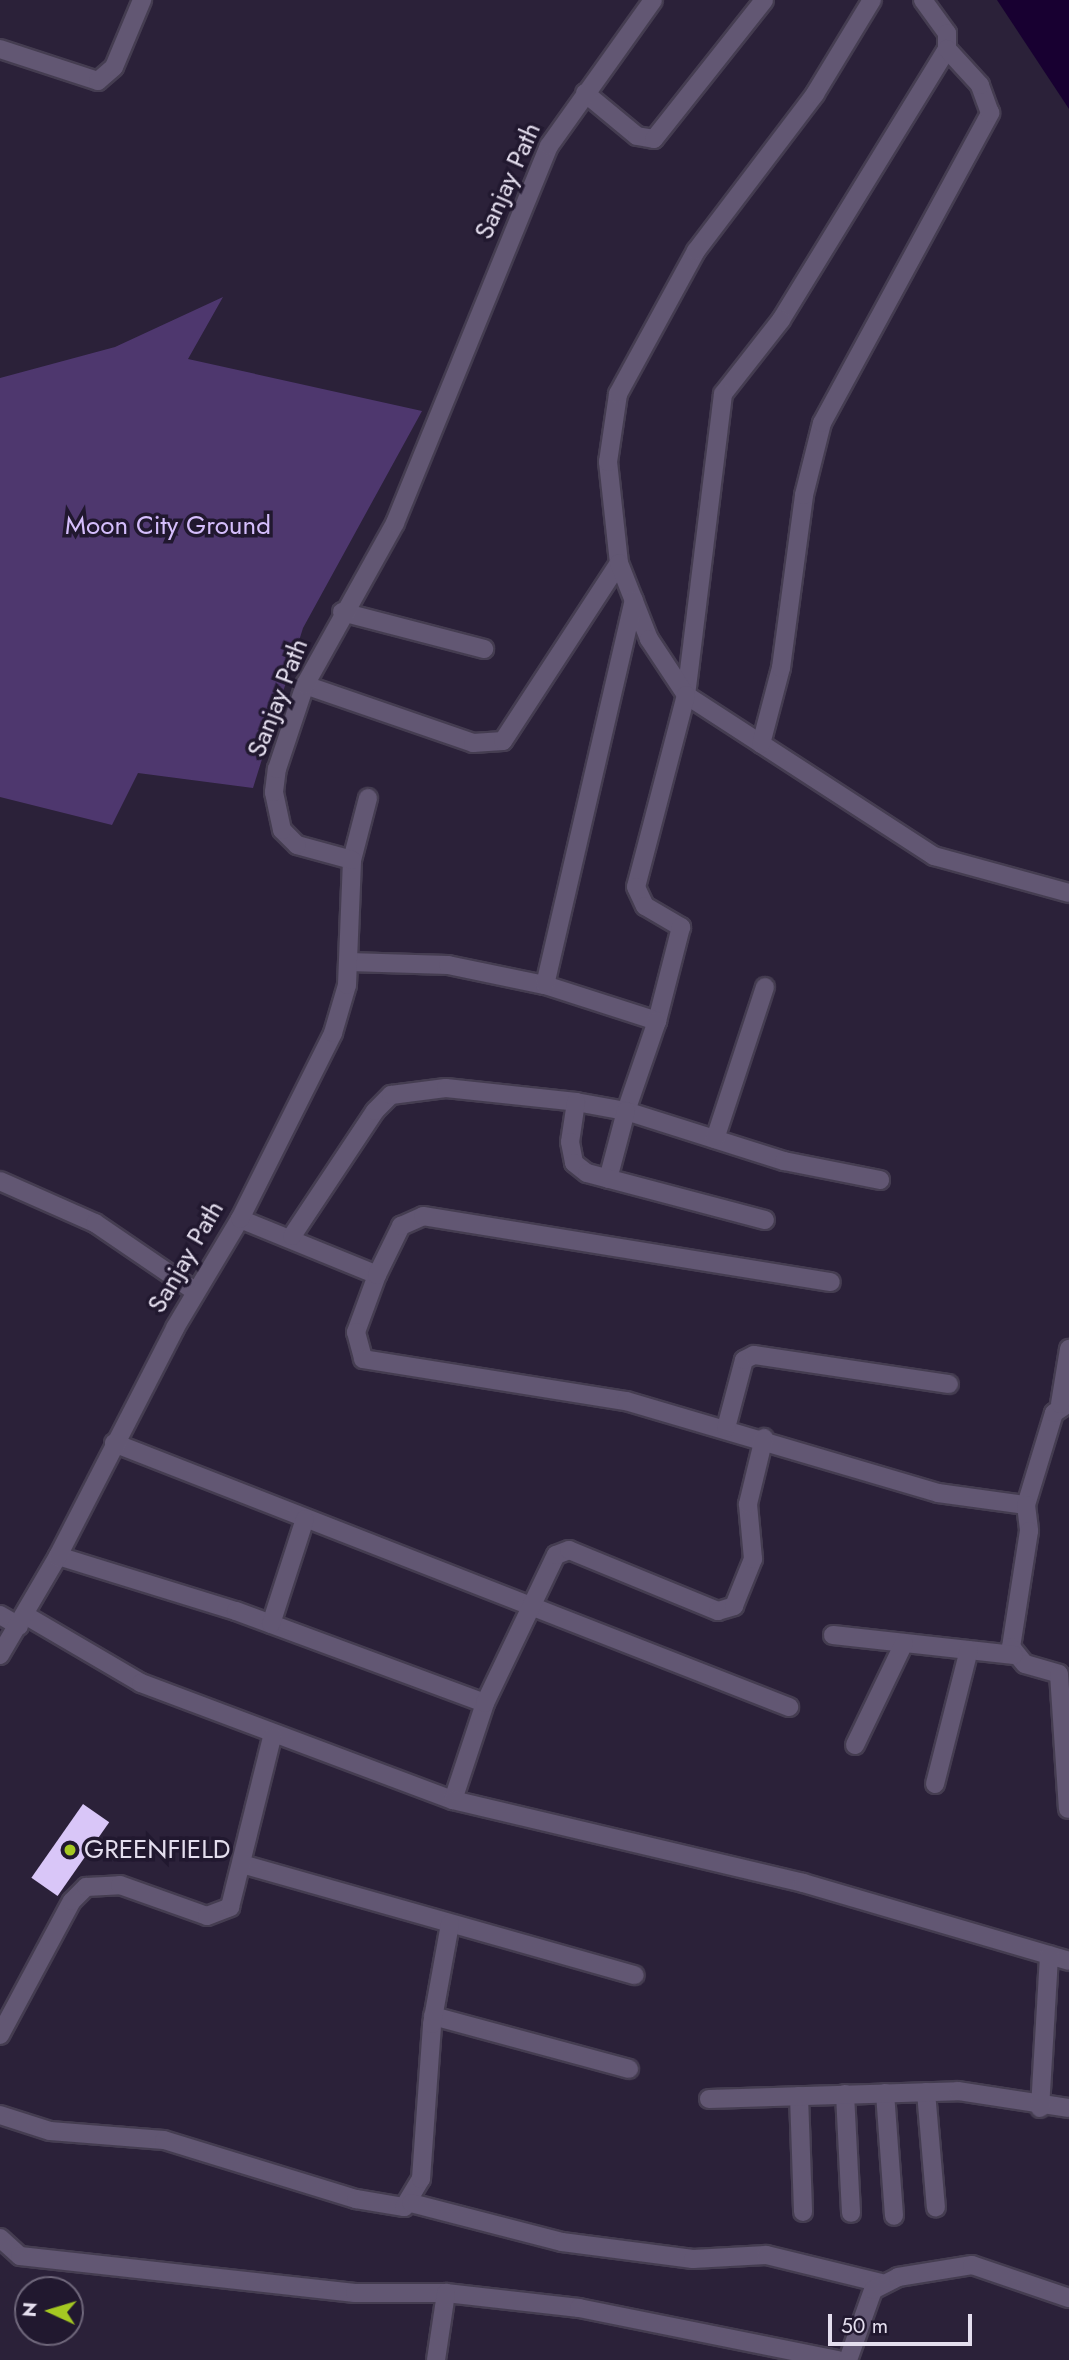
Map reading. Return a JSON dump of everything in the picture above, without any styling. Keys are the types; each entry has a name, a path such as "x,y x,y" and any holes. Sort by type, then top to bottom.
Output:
{"street":[{"path":"0,49 98,81 114,67 142,0"},
{"name":"Sanjay Path","path":"0,1655 58,1556 114,1443 240,1219 333,1033 349,962 352,860 297,845 276,811 277,769 305,685 342,612 374,570 549,146 653,0"},
{"path":"585,93 637,136 654,139 764,0"},
{"path":"873,0 814,94 696,251 618,394 608,462 619,563 649,639 686,695 934,856 1069,893"},
{"path":"608,1179 626,1111 657,1021 681,927 645,906 636,887 686,695 723,394 781,320 947,49 947,33 923,0"},
{"path":"761,744 785,647 804,495 822,423 990,113 980,85 947,49"},
{"path":"305,685 473,743 503,741 619,563"},
{"path":"545,985 634,600"},
{"path":"342,612 484,649"},
{"path":"352,860 368,798"},
{"path":"349,962 448,965 545,985 657,1021"},
{"path":"715,1139 765,987"},
{"path":"292,1236 391,1095 446,1088 576,1102 626,1111 784,1161 880,1180"},
{"path":"576,1102 569,1142 574,1163 608,1179 765,1220"},
{"path":"0,1181 94,1223 197,1292"},
{"path":"831,1282 423,1216 401,1226 377,1275 356,1332 363,1359 626,1401 764,1438 939,1493 1026,1505"},
{"path":"240,1219 292,1236 377,1275"},
{"path":"1014,1655 1010,1638 1028,1531 1026,1505 1065,1404 1069,1349"},
{"path":"726,1428 744,1360 754,1355 949,1384"},
{"path":"453,1800 485,1703 551,1562 569,1550 727,1612 752,1559 748,1504 764,1438"},
{"path":"114,1443 789,1707"},
{"path":"271,1624 305,1519"},
{"path":"58,1556 271,1624 485,1703"},
{"path":"0,1615 22,1620 141,1683 272,1737 453,1800 803,1883 1069,1961"},
{"path":"833,1635 1014,1655 1059,1674 1068,1809"},
{"path":"855,1745 904,1643"},
{"path":"935,1784 969,1650"},
{"path":"0,2035 72,1901 86,1887 120,1885 207,1916 222,1914 234,1898 272,1737"},
{"path":"242,1864 635,1975"},
{"path":"411,2203 421,2179 433,2016 450,1924"},
{"path":"1040,2108 1049,1955"},
{"path":"433,2016 629,2069"},
{"path":"926,2092 936,2208"},
{"path":"709,2099 926,2092 988,2093 1040,2108 1069,2108"},
{"path":"885,2093 894,2216"},
{"path":"845,2094 851,2213"},
{"path":"799,2096 803,2212"},
{"path":"0,2115 50,2131 164,2140 356,2199 391,2207 411,2203 562,2242 693,2259 766,2255 881,2283 972,2265 1069,2298"},
{"path":"0,2238 20,2256 355,2293 446,2293 579,2308 838,2360"},
{"path":"848,2360 867,2303 881,2283"},
{"path":"436,2360 446,2293"}],"green space":[{"name":"Moon City Ground","path":"223,297 188,359 422,411 303,628 253,788 138,773 112,825 0,797 0,378 115,347"}],"shaded area":[{"path":"997,0 1069,0 1069,109"}],"building":[{"name":"GREENFIELD","path":"83,1804 109,1822 58,1896 31,1878"}],"place":[{"name":"GREENFIELD","path":"70,1850"}]}
